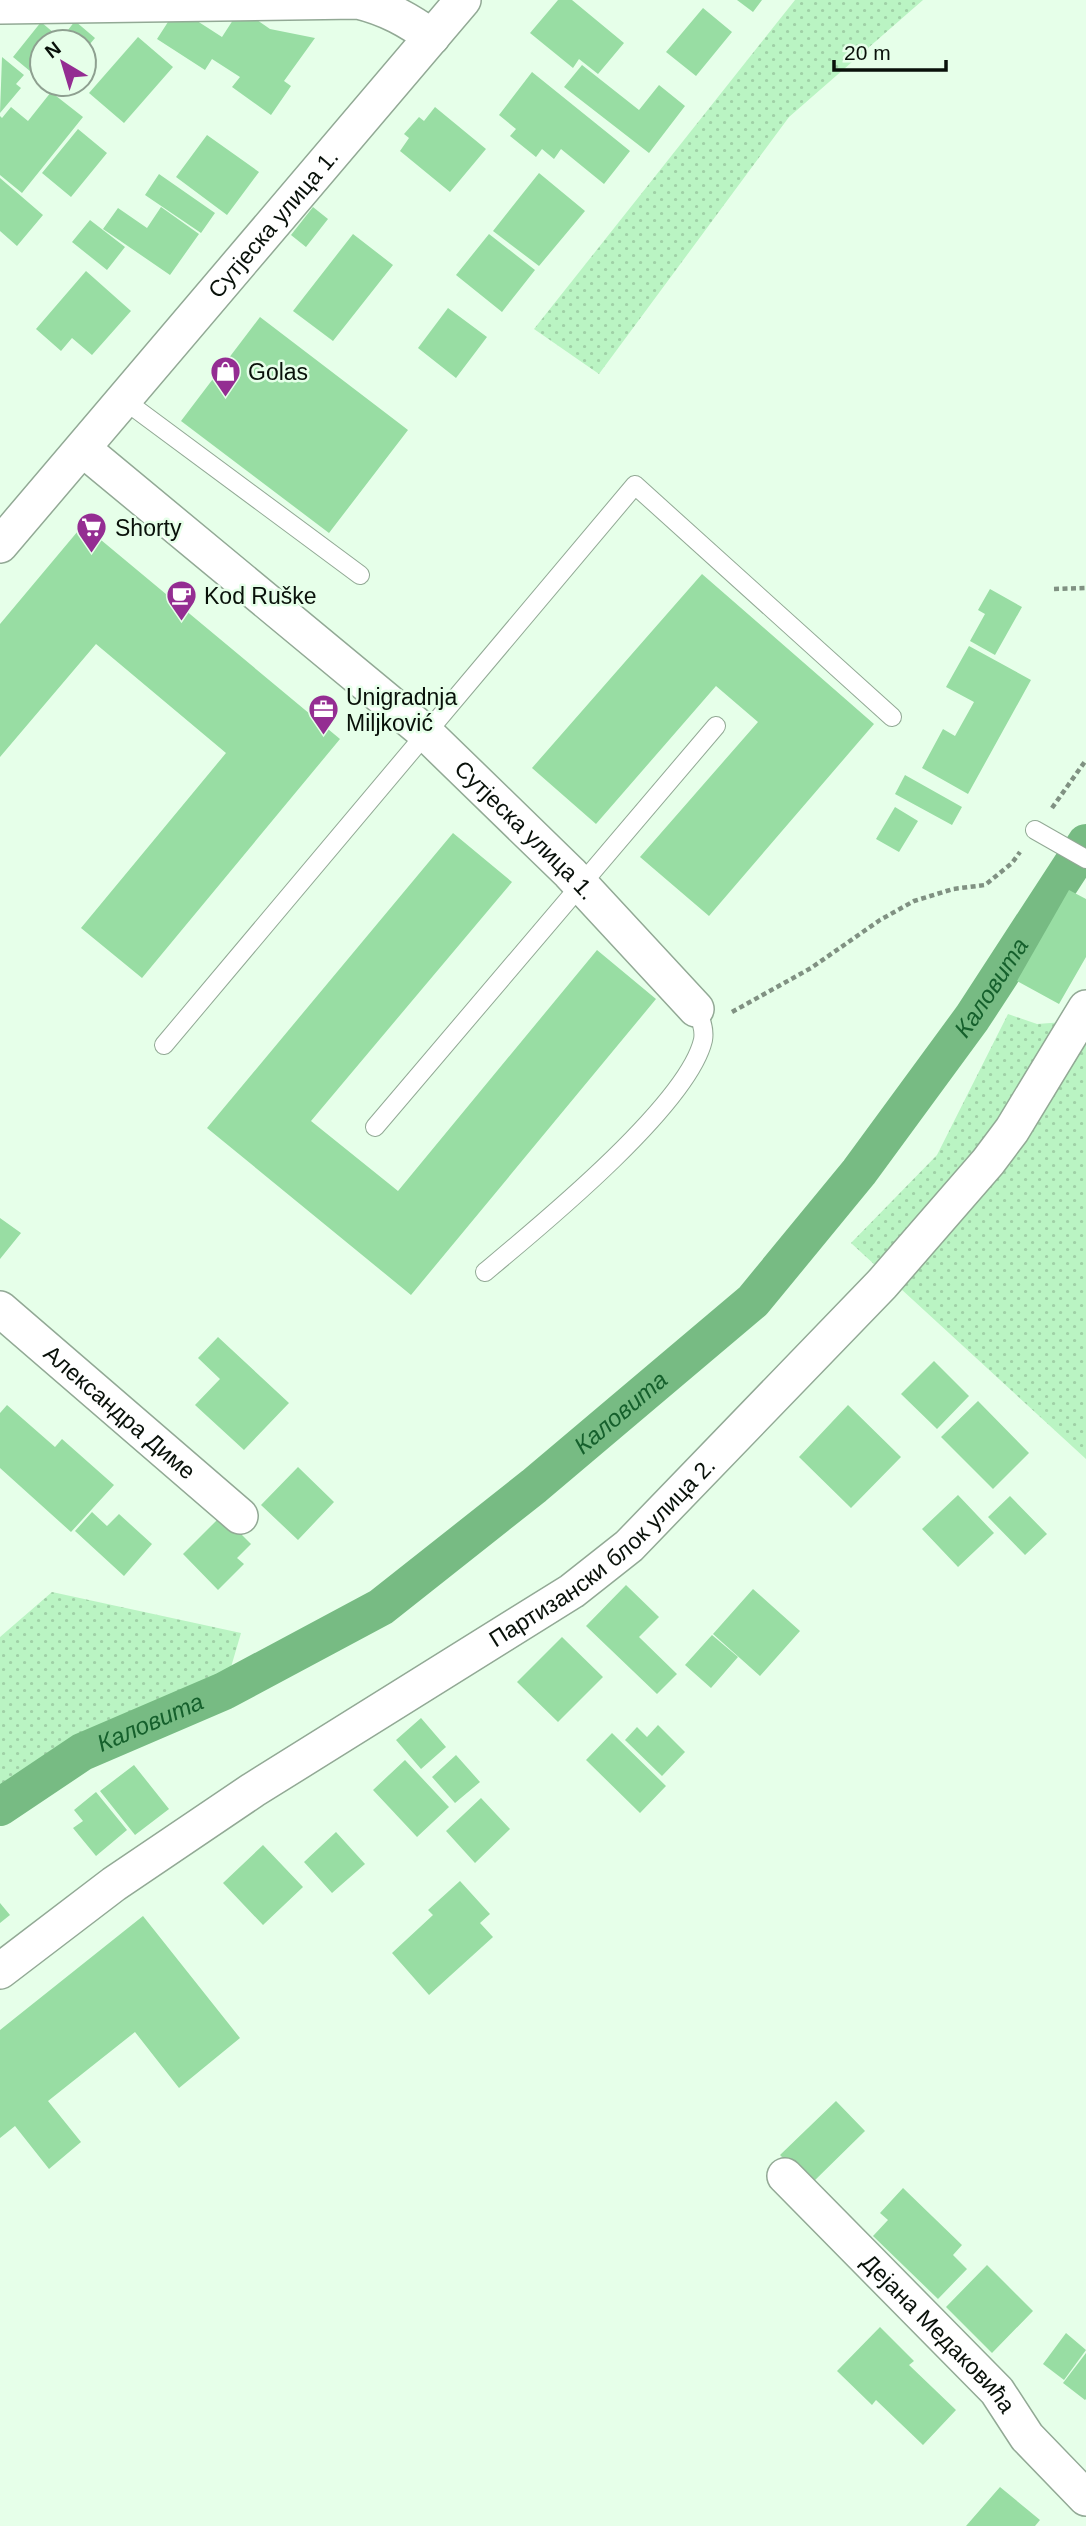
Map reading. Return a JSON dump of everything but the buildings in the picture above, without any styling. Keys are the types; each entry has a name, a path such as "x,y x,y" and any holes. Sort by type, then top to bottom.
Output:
{"street":[{"name":"Сутјеска улица 1.","path":"0,545 463,0"},
{"path":"4,6 358,1 381,6 402,16 432,37"},
{"name":"Сутјеска улица 1.","path":"83,449 427,734 581,885 699,1014"},
{"name":"Партизански блок улица 2.","path":"0,1971 114,1884 253,1790 572,1591 629,1546 873,1294 988,1163 1012,1130 1086,1008"},
{"name":"Александра Диме","path":"0,1309 240,1516"},
{"name":"Дејана Медаковића","path":"785,2176 997,2391 1027,2437 1086,2498"}],"lane":[{"path":"124,400 360,575"},
{"path":"164,1045 635,485 892,717"},
{"path":"375,1127 716,726"},
{"path":"1035,830 1086,859"},
{"path":"485,1272 547,1221 671,1096 702,1043 704,1031 699,1014"}],"path":[{"path":"1054,589 1086,588"},
{"path":"699,1014 737,1011 811,968 880,920 914,901 953,889 985,885 1012,863 1086,760"}],"green space":[{"path":"795,0 923,0 789,117 599,374 534,329"},
{"path":"1086,1008 1086,1459 851,1243 937,1155 1008,1014 1037,1024 1078,1021"},
{"path":"52,1592 241,1633 224,1691 82,1752 0,1807 0,1637"}],"waterway":[{"name":"Каловита","path":"0,1807 82,1752 224,1691 381,1607 534,1486 753,1301 859,1172 972,1018 1086,843"}],"place":[{"name":"Golas","path":"225,399"},
{"name":"Shorty","path":"92,555"},
{"name":"Kod Ruške","path":"181,623"},
{"name":"Unigradnja Miljković","path":"323,737"}]}
